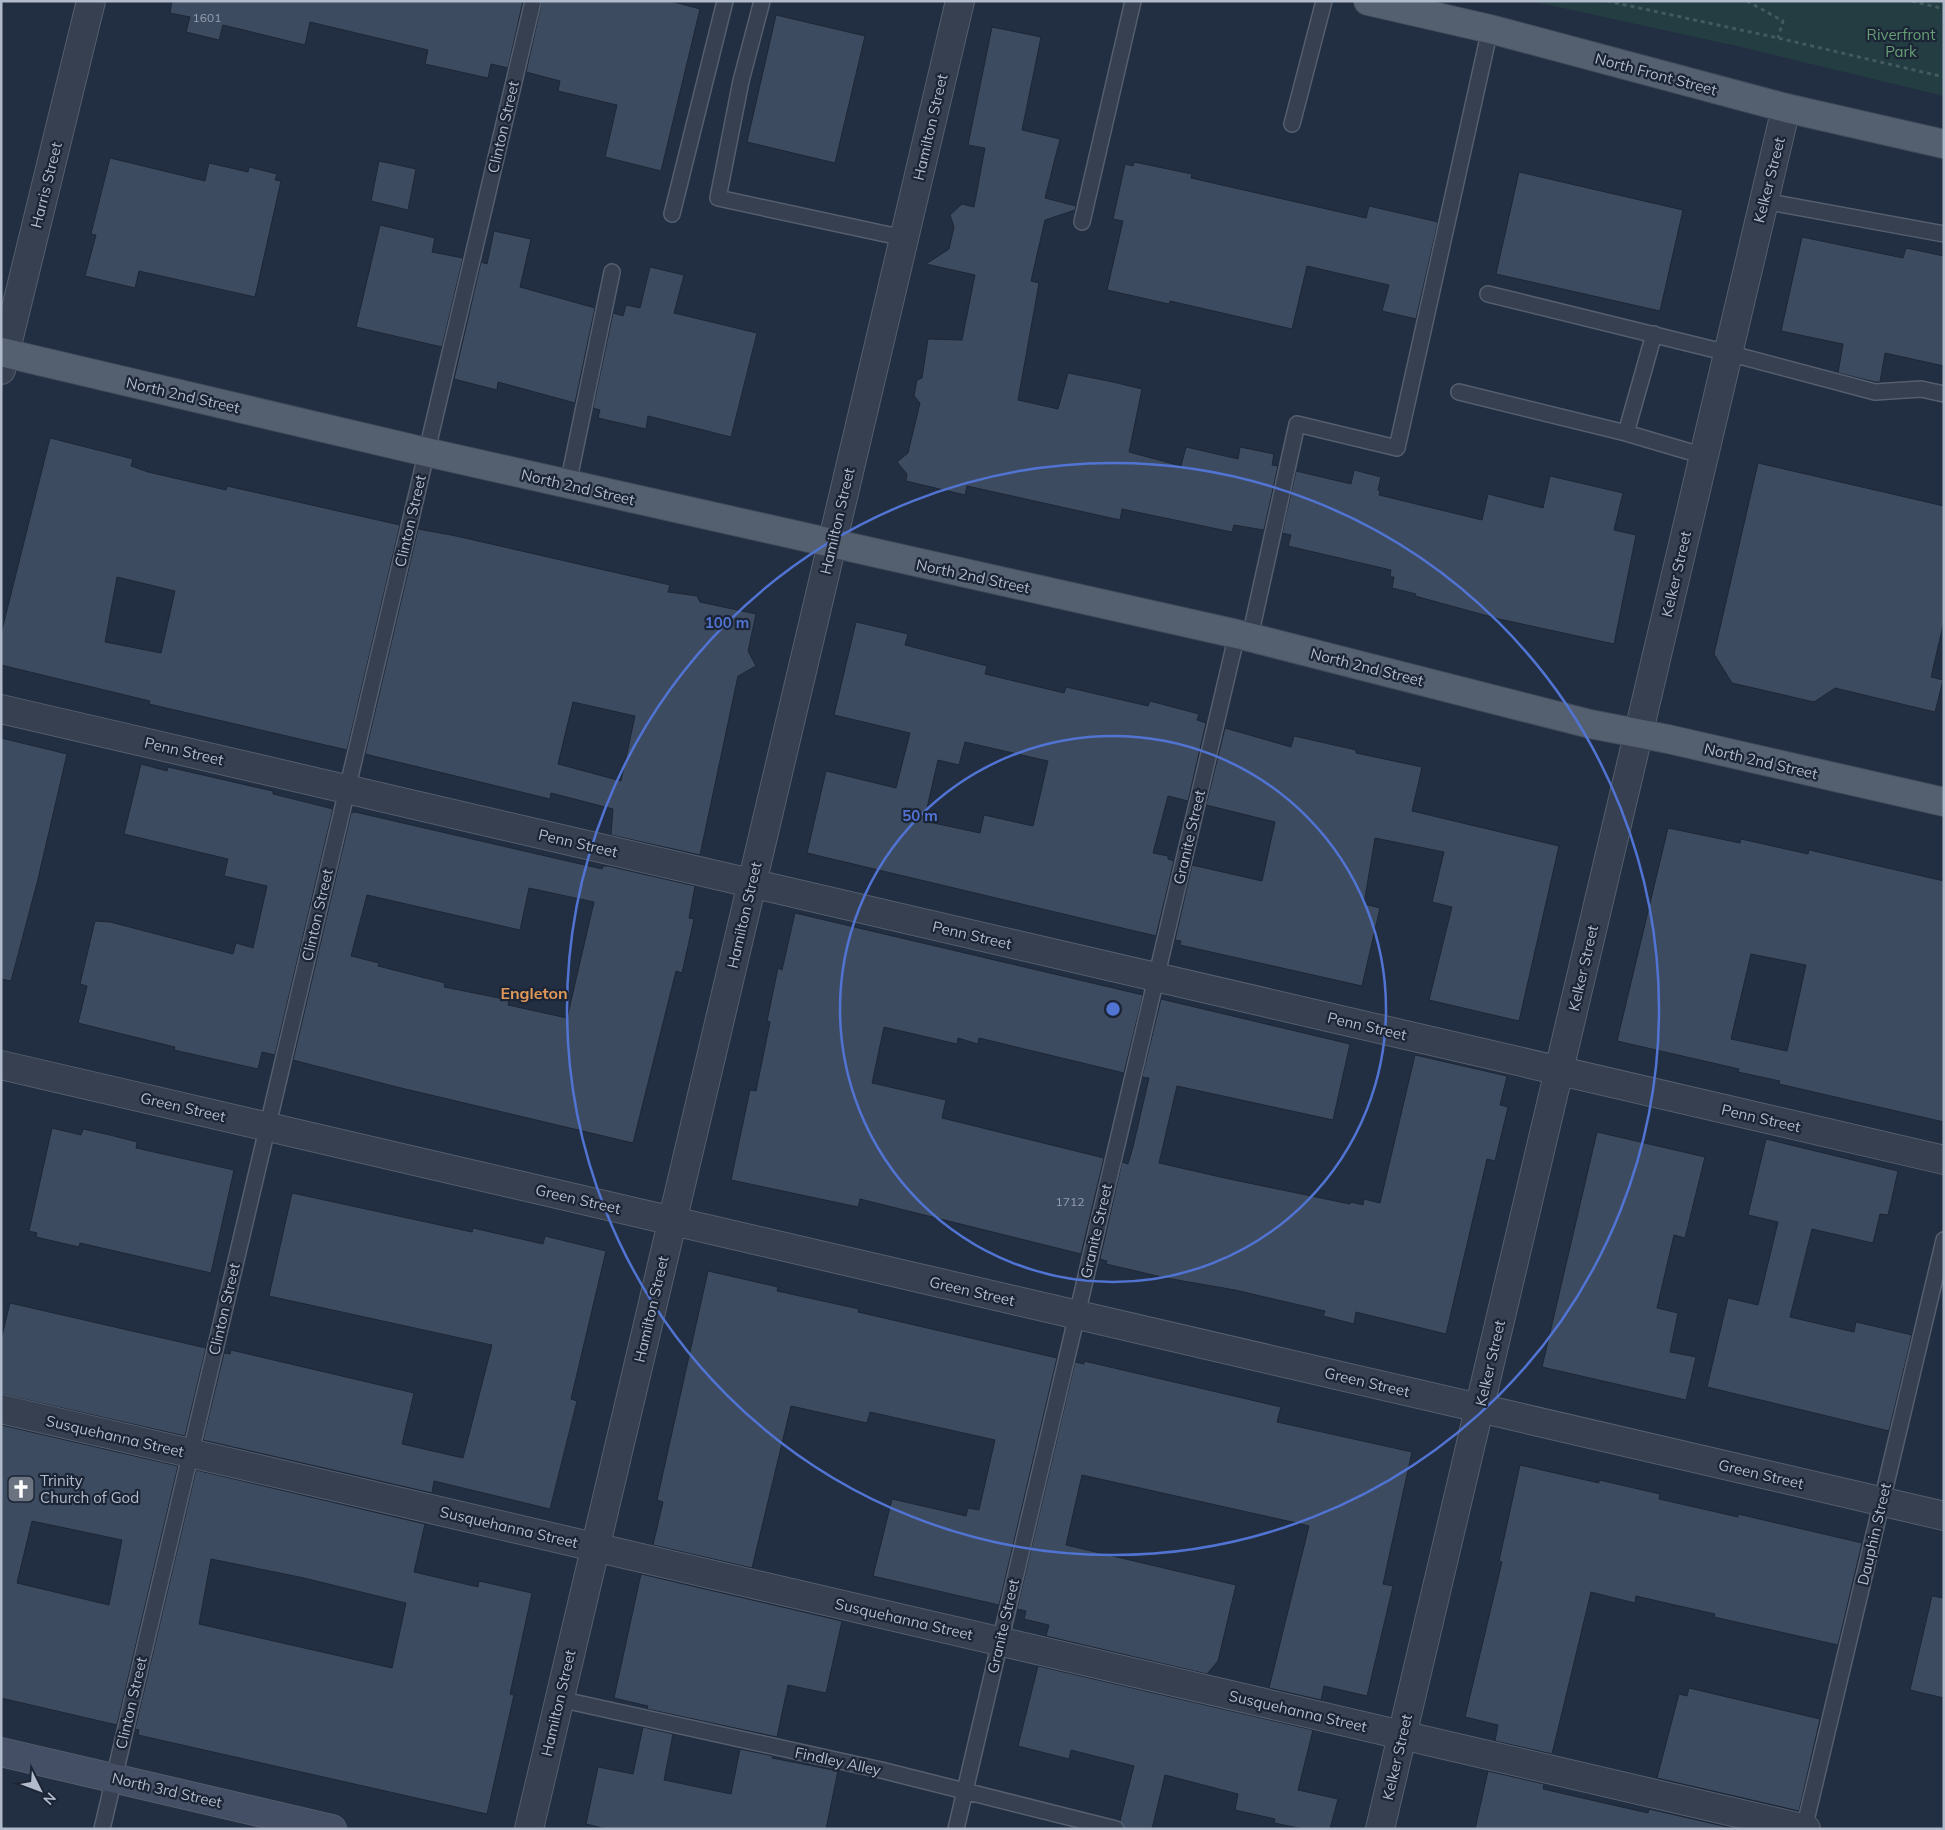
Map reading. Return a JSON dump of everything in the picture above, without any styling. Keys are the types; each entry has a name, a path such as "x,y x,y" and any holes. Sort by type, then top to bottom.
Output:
{"main road":[{"name":"North Front Street","path":"1368,1 1490,29 1786,108 1944,144"},
{"name":"North 2nd Street","path":"2,358 1243,636 1590,724 1944,802"},
{"name":"North 3rd Street","path":"1,1752 332,1829"}],"street":[{"name":"Harris Street","path":"2,358 91,1"},
{"name":"Hamilton Street","path":"529,1829 960,1"},
{"name":"Kelker Street","path":"1380,1829 1786,108"},
{"name":"Penn Street","path":"1,709 1944,1160"},
{"name":"Green Street","path":"1,1065 1944,1516"},
{"name":"Susquehanna Street","path":"1,1410 1805,1829"}],"lane":[{"name":"Clinton Street","path":"102,1829 533,1"},
{"path":"672,214 725,1"},
{"path":"762,1 741,81 718,198 904,238"},
{"path":"1082,222 1133,1"},
{"path":"1292,124 1324,1"},
{"name":"Granite Street","path":"956,1829 1156,977 1297,424 1397,448 1490,29"},
{"path":"1764,200 1944,234"},
{"path":"568,484 612,272"},
{"path":"1488,294 1654,334 1875,392 1921,389 1944,394"},
{"path":"1626,433 1654,334"},
{"path":"1459,392 1626,433 1704,456"},
{"name":"Dauphin Street","path":"1805,1829 1944,1240"},
{"name":"Findley Alley","path":"559,1699 882,1770 1116,1829"}],"path":[{"path":"1607,1 1944,76"},
{"path":"1746,1 1783,20 1778,38"},
{"path":"1912,1 1944,9"}],"green space":[{"name":"Riverfront Park","path":"1531,1 1944,1 1944,96 1741,47"}],"building":[{"path":"172,1 523,1 508,68 491,64 488,78 425,64 428,50 310,22 305,45 223,25 219,40 186,32 190,17 170,13"},
{"path":"542,1 670,1 700,9 661,171 605,157 617,105 558,91 560,81 526,72"},
{"path":"776,15 865,36 835,163 747,142"},
{"path":"992,27 1041,37 1022,130 1060,139 1045,198 1076,206 1075,210 1045,220 1031,281 1039,283 1018,400 1058,409 1068,373 1113,382 1142,389 1129,452 1181,466 1186,447 1238,459 1240,447 1274,454 1272,465 1278,466 1264,530 1234,525 1232,532 1122,509 1120,520 967,486 965,495 906,481 907,474 897,462 908,453 920,403 914,396 917,380 922,378 928,339 962,340 975,275 926,264 949,249 954,227 950,215 962,204 974,207 985,148 968,145"},
{"path":"110,158 205,181 209,163 248,172 249,167 277,174 275,180 281,181 255,297 139,271 135,288 85,276 96,235 91,234"},
{"path":"379,161 416,169 408,210 371,201"},
{"path":"1134,162 1192,174 1191,178 1366,218 1369,206 1438,222 1416,319 1382,311 1389,285 1307,266 1292,329 1170,301 1169,304 1107,290 1123,221 1113,219 1125,164 1133,166"},
{"path":"1519,172 1683,210 1660,311 1496,274"},
{"path":"380,225 435,238 432,252 463,258 442,347 356,327"},
{"path":"494,231 531,239 520,287 595,308 575,403 498,382 497,390 454,379 481,262 487,264"},
{"path":"1802,237 1903,258 1906,248 1944,256 1944,366 1885,353 1880,382 1875,382 1838,373 1843,344 1781,331"},
{"path":"650,267 684,275 674,313 757,333 731,437 648,416 646,429 598,418 600,410 593,408 613,313 623,316 626,305 640,308"},
{"path":"50,438 133,459 131,466 148,472 226,490 227,486 400,525 347,750 149,704 150,701 1,665 1,634","holes":["117,577 175,591 161,653 105,642"]},
{"path":"1758,463 1944,506 1944,621 1931,677 1943,680 1935,712 1835,688 1814,702 1732,683 1714,654"},
{"path":"1354,470 1381,477 1378,490 1380,491 1379,495 1482,520 1488,494 1543,508 1550,476 1623,493 1614,530 1636,535 1614,644 1499,619 1415,596 1416,594 1392,588 1394,577 1390,577 1391,570 1288,546 1291,535 1282,533 1296,471 1351,484"},
{"path":"418,529 670,585 668,592 697,596 700,602 756,614 748,651 756,666 738,676 700,855 611,835 613,809 551,793 550,799 365,754","holes":["573,702 635,716 621,781 558,764"]},
{"path":"856,622 908,634 905,645 987,666 985,674 1064,693 1066,687 1148,706 1150,701 1199,714 1197,720 1206,723 1188,801 1168,796 1153,853 1168,856 1168,859 1174,861 1156,936 807,853 826,771 896,788 910,733 834,715","holes":["965,742 1048,761 1033,826 984,815 980,833 924,821 938,760 959,765"]},
{"path":"1225,728 1291,747 1294,736 1356,750 1356,753 1422,767 1412,811 1559,846 1519,1021 1429,1000 1452,907 1432,902 1444,852 1375,838 1364,904 1380,908 1362,986 1180,945 1181,941 1175,940 1192,865 1262,881 1275,822 1206,805"},
{"path":"1,738 67,754 38,879 11,981 1,979"},
{"path":"141,764 167,771 168,767 273,791 273,794 333,809 275,1055 262,1052 258,1069 174,1050 175,1047 78,1023 87,986 80,984 95,921 110,922 233,954 236,943 253,948 267,886 224,876 228,859 124,834"},
{"path":"355,812 602,869 603,866 608,866 695,886 689,918 694,919 682,973 676,971 633,1143 397,1087 293,1060 351,813","holes":["529,888 594,902 567,1018 508,1005 509,1000 444,987 445,983 378,966 379,963 351,956 367,895 520,930"]},
{"path":"1668,828 1740,843 1741,839 1808,854 1809,850 1944,881 1944,1122 1779,1084 1780,1081 1738,1072 1739,1069 1617,1041","holes":["1751,954 1806,965 1787,1051 1731,1039"]},
{"path":"795,913 1143,995 1124,1073 979,1038 978,1044 958,1038 957,1044 884,1027 872,1083 946,1100 942,1118 1104,1158 1081,1254 860,1199 858,1207 731,1180 750,1090 756,1091 770,1022 767,1021 778,968 782,970"},
{"path":"1161,999 1350,1044 1333,1120 1177,1086 1159,1163 1229,1179 1350,1204 1351,1202 1363,1205 1364,1199 1380,1203 1415,1055 1507,1076 1500,1105 1508,1107 1495,1161 1487,1159 1446,1334 1356,1312 1354,1324 1323,1316 1325,1311 1235,1290 1166,1278 1106,1264 1107,1261 1100,1259 1122,1162 1128,1164 1133,1147 1149,1078 1142,1077"},
{"path":"52,1128 81,1135 83,1129 110,1135 137,1142 136,1148 234,1170 211,1273 80,1243 79,1247 36,1237 37,1233 29,1231"},
{"path":"1597,1132 1705,1157 1685,1238 1674,1235 1657,1308 1678,1313 1670,1352 1696,1357 1686,1400 1542,1367"},
{"path":"1766,1139 1898,1171 1888,1215 1880,1214 1873,1243 1812,1229 1790,1317 1854,1332 1856,1322 1912,1335 1889,1431 1707,1387 1728,1298 1758,1305 1778,1222 1748,1215"},
{"path":"292,1193 472,1232 473,1228 543,1244 545,1236 606,1251 571,1399 577,1401 550,1509 434,1481 432,1493 203,1440 224,1353 230,1354 231,1350 414,1393 402,1444 463,1458 492,1345 269,1296"},
{"path":"708,1271 778,1287 777,1291 859,1309 858,1312 1057,1358 999,1605 873,1576 892,1499 966,1516 968,1508 979,1510 995,1440 870,1412 867,1423 791,1406 752,1568 653,1545 663,1502 657,1500"},
{"path":"10,1303 206,1348 185,1436 1,1394 1,1340"},
{"path":"1084,1361 1281,1407 1277,1422 1412,1452 1383,1584 1393,1586 1367,1696 1324,1686 1321,1700 1269,1688 1309,1526 1301,1524 1082,1475 1066,1545 1236,1585 1218,1661 1207,1674 1046,1636 1049,1625 1024,1619 1026,1611 1017,1609 1075,1362 1084,1364"},
{"path":"1,1425 178,1466 117,1725 1,1698","holes":["32,1521 122,1540 109,1605 17,1583"]},
{"path":"1520,1465 1599,1483 1599,1480 1660,1494 1659,1499 1738,1517 1738,1514 1862,1543 1838,1645 1714,1617 1715,1614 1636,1596 1635,1603 1591,1592 1552,1754 1495,1741 1498,1725 1465,1717 1502,1562 1499,1561"},
{"path":"196,1470 425,1524 414,1572 478,1587 479,1581 532,1593 510,1694 514,1695 487,1814 138,1735 139,1730 135,1729","holes":["211,1559 304,1578 406,1603 392,1668 199,1624"]},
{"path":"641,1574 842,1621 826,1693 788,1685 777,1737 647,1709 648,1706 614,1698"},
{"path":"1932,1596 1944,1598 1944,1698 1910,1690"},
{"path":"1038,1666 1313,1730 1298,1790 1338,1799 1330,1829 1304,1829 1274,1823 1275,1819 1235,1810 1238,1794 1165,1775 1152,1829 1125,1829 1120,1821 1134,1766 1071,1750 1069,1759 1018,1746"},
{"path":"1689,1688 1820,1719 1799,1811 1657,1778 1679,1694 1687,1696"},
{"path":"643,1727 673,1734 664,1780 731,1794 740,1749 773,1756 772,1758 838,1771 826,1829 607,1829 586,1824 598,1767 633,1774"},
{"path":"1488,1771 1544,1784 1543,1789 1648,1813 1649,1809 1736,1829 1475,1829"}],"place":[{"name":"Trinity Church of God","path":"21,1489"}],"district":[{"name":"Engleton","path":"534,993"}]}
